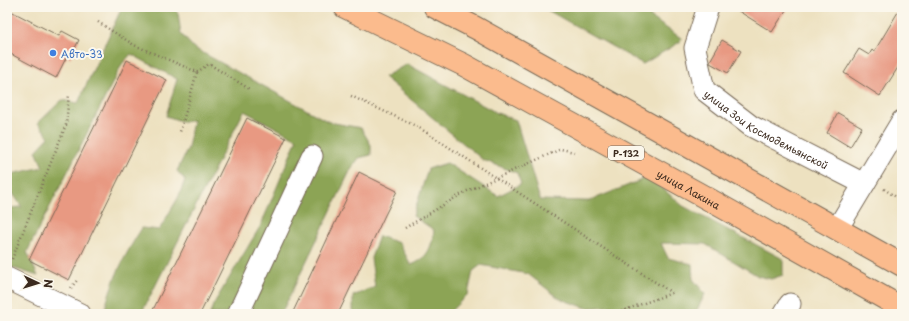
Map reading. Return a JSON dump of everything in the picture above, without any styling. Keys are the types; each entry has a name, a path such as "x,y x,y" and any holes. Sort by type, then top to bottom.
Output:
{"highway":[{"name":"улица Лакина","path":"345,7 464,65 704,196 902,308"},
{"path":"435,7 476,28 902,265"}],"street":[{"name":"улица Зои Космодемьянской","path":"708,7 695,48 704,90 752,126 864,184"},
{"path":"837,229 902,121"},
{"path":"238,314 312,156"},
{"path":"8,271 80,314"}],"path":[{"path":"98,22 134,45 197,72"},
{"path":"180,132 197,72 209,64 251,90"},
{"path":"8,271 66,125 70,94"},
{"path":"352,96 418,127 672,293 614,314"},
{"path":"405,228 465,192 561,149 574,152"}],"green space":[{"path":"122,7 172,7 178,13 181,34 194,48 329,122 361,128 371,145 371,155 359,158 351,169 281,314 210,314 213,305 261,225 297,139 244,111 141,314 104,314 114,280 142,228 159,230 178,198 185,180 177,171 188,148 193,120 184,122 166,116 177,79 131,54 122,64 27,252 38,276 7,266 7,208 22,207 7,185 7,175 43,167 36,151 49,137 38,123 62,100 78,103"},
{"path":"542,7 654,7 650,17 681,38 680,42 643,64"},
{"path":"407,64 497,113 516,120 540,200 589,201 649,177 683,206 783,259 783,275 771,279 758,276 705,244 661,243 668,258 692,264 693,279 705,294 695,314 624,314 615,306 587,308 560,299 528,274 481,265 473,271 468,294 448,314 353,314 353,296 375,287 371,258 379,236 399,243 411,265 425,256 428,251 434,230 413,216 428,169 447,163 498,196 521,184 517,173 483,160 384,77"}],"building":[{"path":"732,7 788,7 772,32"},
{"path":"901,7 902,61 880,96 844,73 859,49 869,55 872,50 874,52"},
{"path":"7,9 59,36 62,31 79,40 70,58 67,56 56,78 7,52"},
{"path":"722,40 741,51 728,73 710,63"},
{"path":"127,60 167,80 69,280 29,260"},
{"path":"838,113 862,127 850,147 827,133"},
{"path":"247,118 286,138 200,314 151,314"},
{"path":"359,172 397,191 338,314 292,314"}],"place":[{"name":"Авто-33","path":"53,53"}]}
